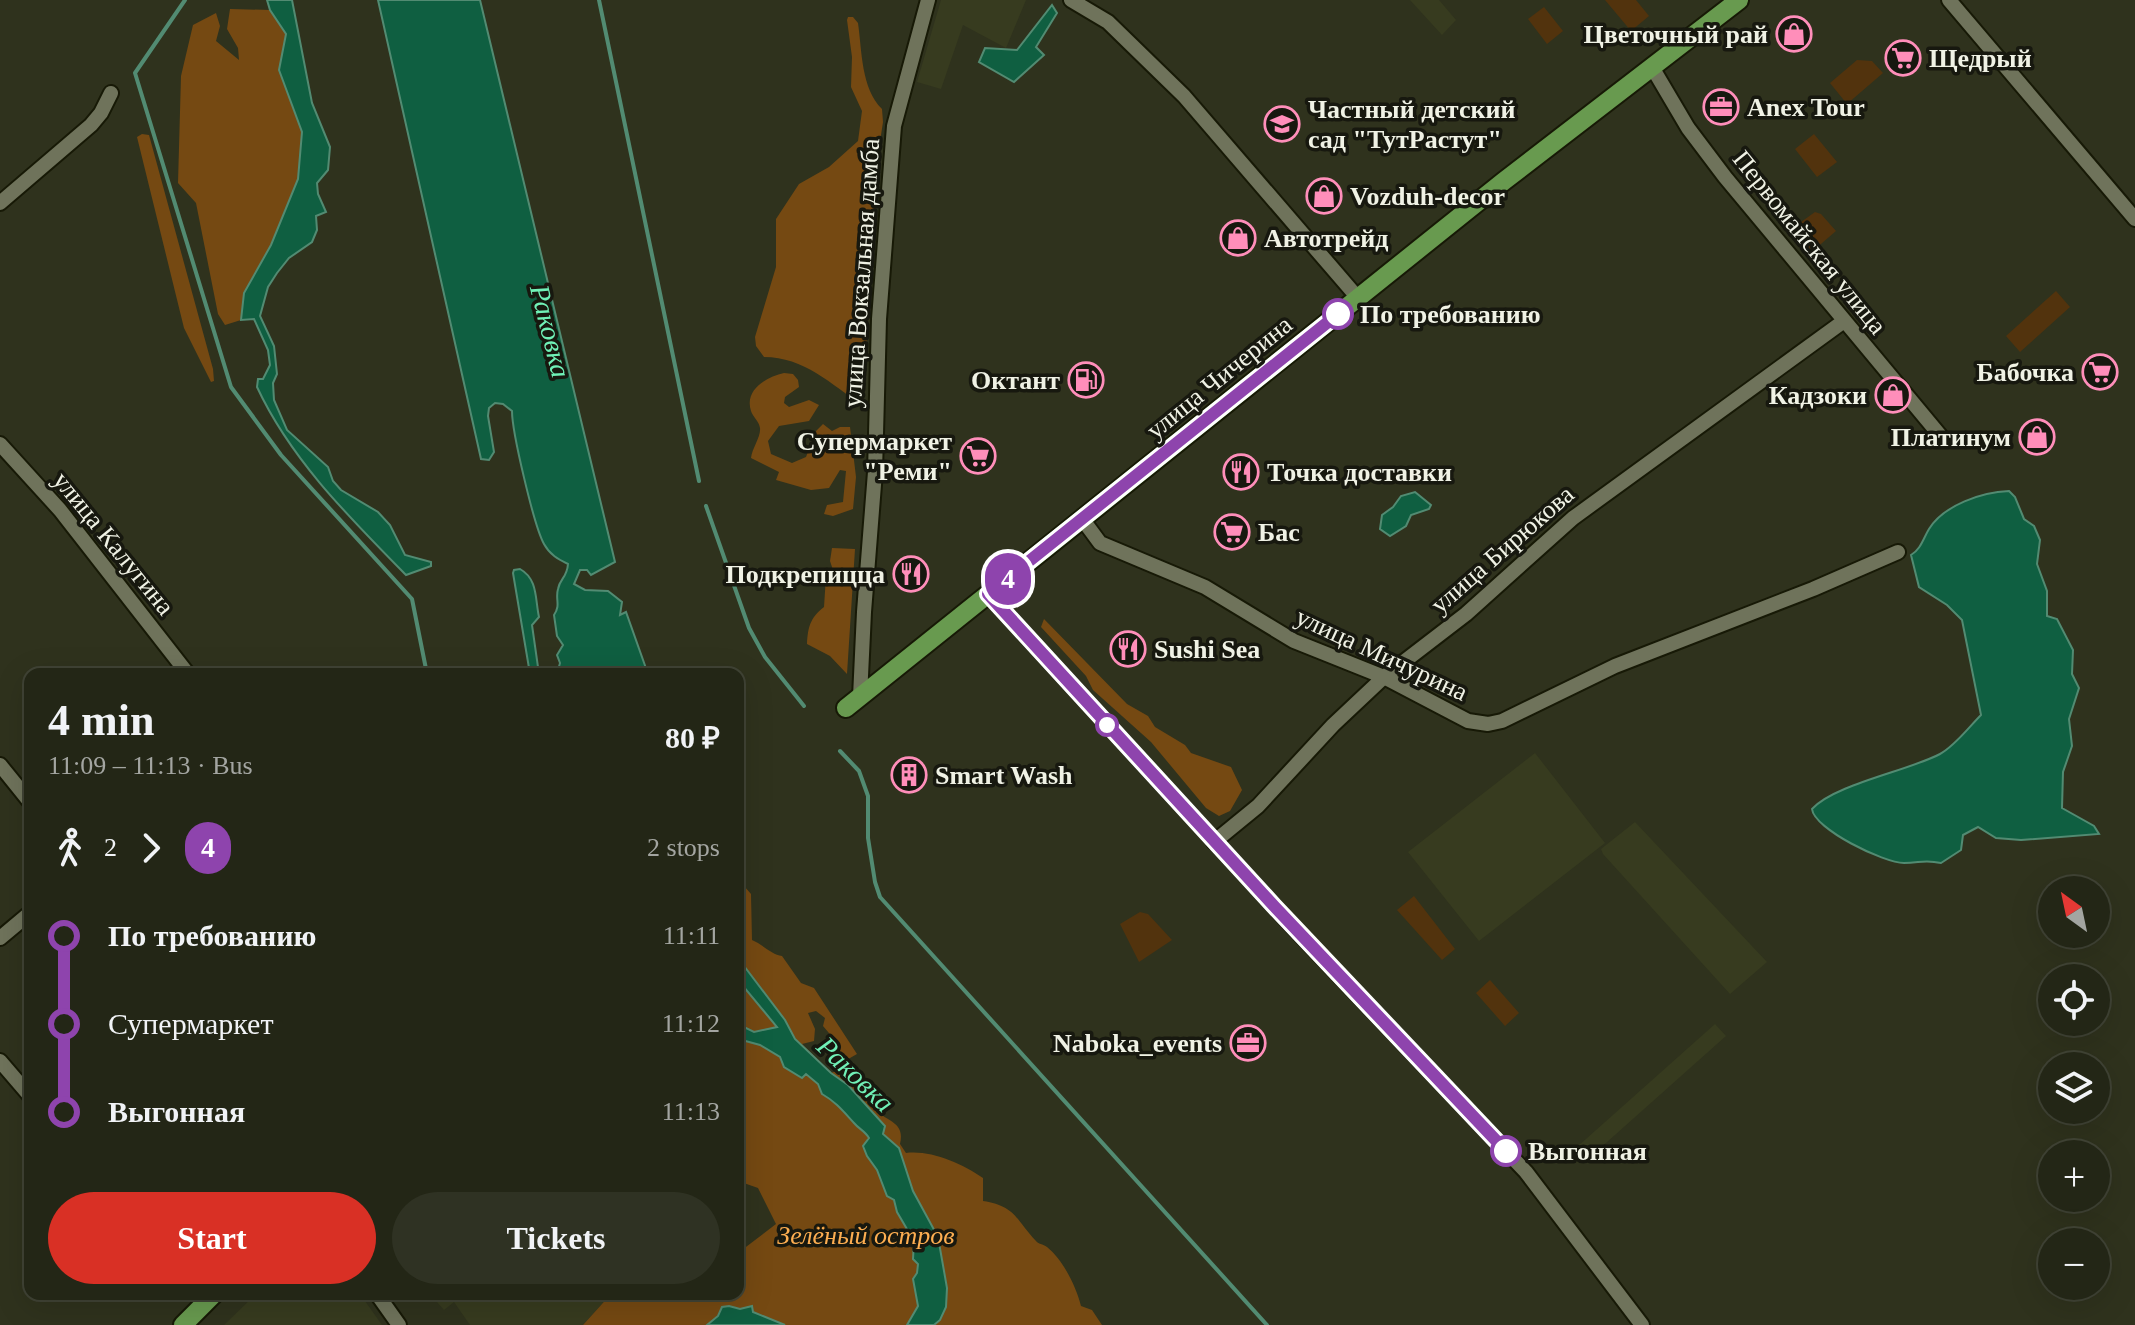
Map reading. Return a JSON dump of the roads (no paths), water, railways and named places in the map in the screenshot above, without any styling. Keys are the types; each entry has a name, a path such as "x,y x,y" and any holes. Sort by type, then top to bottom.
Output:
{"main road":[{"name":"улица Чичерина","path":"853,702 1358,298 1739,0"},
{"path":"183,1325 204,1300"}],"street":[{"name":"улица Вокзальная дамба","path":"853,702 875,472 879,319 894,126 928,0"},
{"path":"1071,0 1108,22 1184,96 1358,298"},
{"path":"1949,0 2135,219"},
{"name":"Первомайская улица","path":"1652,67 1688,128 1943,439"},
{"path":"0,203 91,125 111,93"},
{"name":"улица Бирюкова","path":"1214,842 1258,806 1333,725 1384,677 1466,614 1573,518 1844,321"},
{"name":"улица Калугина","path":"0,444 60,510 183,668"},
{"name":"улица Мичурина","path":"1083,520 1100,543 1205,587 1294,641 1384,677 1468,721 1488,724 1502,721 1615,666 1813,589 1898,552"},
{"path":"988,594 1214,842 1526,1172 1642,1325"},
{"path":"0,765 24,795"},
{"path":"0,938 24,918"},
{"path":"0,1061 24,1089"},
{"path":"381,1300 399,1325"}],"water":[{"path":"267,0 292,0 312,103 330,147 328,170 317,183 326,212 316,216 317,230 312,242 289,258 268,287 260,316 274,346 277,374 273,383 274,400 287,430 328,467 333,481 341,490 378,512 390,525 405,555 431,562 431,566 406,575 343,510 304,464 257,387 258,379 263,379 270,365 268,350 254,319 241,320 244,293 271,245 298,179 302,132 279,70 286,34"},
{"name":"Раковка","path":"378,0 480,0 615,562 591,575 587,570 580,570 574,584 585,590 608,591 622,602 620,615 626,612 646,668 559,668 557,655 563,645 557,636 554,615 559,585 568,564 544,544 529,500 512,411 503,404 495,403 489,408 494,452 489,460 481,459"},
{"path":"1052,5 1057,13 1036,47 1044,55 1014,82 979,62 985,48 1017,50"},
{"path":"2009,491 2015,497 2024,519 2034,526 2040,540 2037,564 2047,591 2047,616 2057,619 2073,650 2072,674 2079,688 2069,719 2072,746 2063,772 2062,808 2094,826 2099,834 2021,840 1996,838 1978,827 1963,835 1961,850 1941,863 1894,862 1837,835 1824,826 1812,809 1837,792 1946,751 1981,715 1962,620 1947,605 1919,587 1911,555 1944,513 1964,501"},
{"path":"1415,492 1431,505 1429,509 1411,515 1406,526 1390,536 1380,529 1382,515 1401,496"},
{"path":"520,569 526,573 533,584 539,617 532,625 538,668 529,668 514,570"},
{"path":"744,966 785,1020 795,1039 848,1085 885,1126 883,1134 899,1148 913,1191 938,1237 947,1288 946,1307 934,1325 907,1325 918,1306 913,1279 918,1264 913,1259 914,1241 867,1156 863,1146 869,1138 822,1094 818,1084 806,1074 802,1078 784,1067 780,1057 760,1045 744,1041 744,1027 754,1032 777,1027 744,987"},
{"path":"752,1306 753,1312 785,1325 707,1325 718,1316 722,1307 740,1309"}],"waterway":[{"path":"185,0 135,73 231,387 281,455 412,599 426,668"},
{"path":"599,0 699,481"},
{"path":"706,506 749,628 765,657 804,706"},
{"path":"840,751 859,771 868,796 868,838 880,897 1267,1325"}],"place":[{"name":"Цветочный рай","path":"1794,34"},
{"name":"Щедрый","path":"1903,58"},
{"name":"Anex Tour","path":"1721,107"},
{"name":"Частный детский сад \"ТутРастут\"","path":"1282,124"},
{"name":"Vozduh-decor","path":"1324,196"},
{"name":"Автотрейд","path":"1238,238"},
{"name":"По требованию","path":"1338,314"},
{"name":"Бабочка","path":"2100,372"},
{"name":"Октант","path":"1086,380"},
{"name":"Кадзоки","path":"1893,395"},
{"name":"Платинум","path":"2037,437"},
{"name":"Супермаркет \"Реми\"","path":"978,456"},
{"name":"Точка доставки","path":"1241,472"},
{"name":"Бас","path":"1232,532"},
{"name":"Подкрепицца","path":"911,574"},
{"name":"Sushi Sea","path":"1128,649"},
{"name":"Smart Wash","path":"909,775"},
{"name":"Naboka_events","path":"1248,1043"},
{"name":"Выгонная","path":"1506,1151"}],"park label":[{"name":"Зелёный остров","path":"866,1235"}]}
